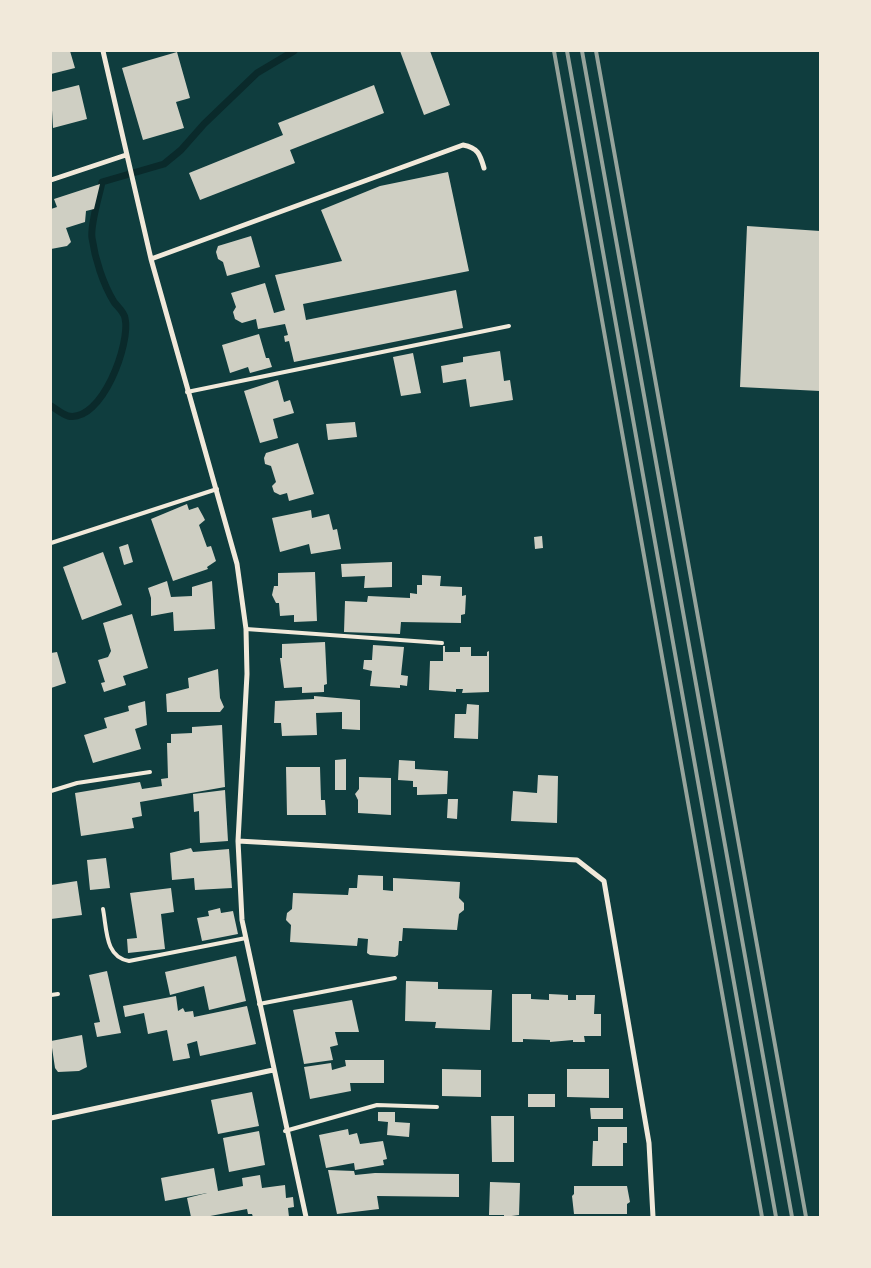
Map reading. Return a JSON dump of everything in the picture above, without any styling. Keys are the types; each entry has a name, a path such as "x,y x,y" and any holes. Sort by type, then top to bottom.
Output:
{"street":[{"path":"103,51 151,260 237,564 246,629 247,674 238,841 242,920 285,1131 306,1217"},
{"path":"151,260 462,145 474,147 480,154 484,168"},
{"path":"51,180 126,155"},
{"path":"238,841 577,860 604,881 649,1143 653,1217"},
{"path":"51,1118 273,1070"}],"lane":[{"path":"187,392 510,326"},
{"path":"51,543 217,489"},
{"path":"246,629 442,643"},
{"path":"51,791 77,783 150,772"},
{"path":"103,909 112,953 119,959 129,961 246,938"},
{"path":"259,1004 396,978"},
{"path":"51,995 58,994"},
{"path":"285,1131 377,1105 437,1107"}],"building":[{"path":"51,51 70,51 75,68 51,74"},
{"path":"400,51 430,51 450,105 424,115"},
{"path":"177,52 190,98 176,102 184,128 143,140 122,68"},
{"path":"79,85 87,119 53,128 51,92"},
{"path":"374,85 384,113 290,150 295,163 200,200 189,173 283,135 278,123"},
{"path":"448,172 469,271 303,304 306,320 456,290 463,328 294,362 289,341 285,342 284,336 288,335 285,324 258,329 256,319 242,323 235,319 233,312 236,307 231,293 265,283 274,313 285,310 275,275 342,261 321,210 380,186"},
{"path":"100,184 94,209 86,211 85,222 66,228 71,242 67,246 51,249 51,209 57,207 54,199"},
{"path":"747,226 820,231 820,391 740,387"},
{"path":"251,236 260,267 227,276 223,262 218,259 216,252 218,246"},
{"path":"259,334 266,358 269,358 272,367 250,373 248,367 230,373 222,345"},
{"path":"500,351 504,381 510,380 513,400 470,407 466,379 443,383 441,366 463,362 463,357"},
{"path":"413,353 421,393 401,396 393,357"},
{"path":"278,380 284,402 290,400 294,413 273,419 278,438 260,443 244,391"},
{"path":"355,422 357,437 328,440 326,424"},
{"path":"298,443 314,494 289,501 287,493 280,495 274,492 272,486 276,482 271,466 265,464 264,458 266,453"},
{"path":"187,504 189,510 198,507 203,516 205,520 199,525 207,547 211,546 216,561 207,567 208,569 173,581 151,519"},
{"path":"311,510 312,518 329,514 333,530 337,529 341,549 311,554 309,544 280,552 272,518"},
{"path":"542,536 543,548 535,549 534,537"},
{"path":"128,544 133,562 124,565 119,547"},
{"path":"103,552 122,605 82,620 63,567"},
{"path":"392,562 392,587 364,588 365,576 342,577 341,564"},
{"path":"315,572 317,621 294,622 294,615 280,616 279,603 276,603 272,595 274,586 278,586 278,573"},
{"path":"422,575 441,576 440,586 462,587 462,596 466,595 465,614 461,615 461,623 401,622 400,634 344,632 345,601 367,602 368,596 410,598 410,593 417,594 417,585 422,585"},
{"path":"167,581 171,597 192,596 192,587 212,581 215,629 174,631 173,612 151,616 151,598 148,588"},
{"path":"132,614 148,668 123,676 126,685 104,692 101,683 105,682 98,660 108,657 111,651 103,623"},
{"path":"325,642 327,684 324,685 324,692 302,693 302,687 284,688 280,658 282,658 282,644"},
{"path":"373,645 404,647 401,675 408,676 407,686 400,685 400,688 370,686 372,671 363,669 364,660 372,660"},
{"path":"443,646 445,646 445,652 460,652 460,647 471,647 471,656 487,656 489,651 489,692 462,693 463,689 456,689 456,692 429,690 430,661 443,661"},
{"path":"57,652 66,683 51,688 51,653"},
{"path":"218,669 220,698 224,707 220,712 167,712 166,694 189,688 188,678"},
{"path":"314,696 360,700 360,730 342,729 342,712 316,713 317,735 282,736 281,723 274,723 275,701 314,699"},
{"path":"145,701 147,725 135,729 141,749 93,763 84,735 107,728 104,718 129,711 128,706"},
{"path":"467,704 479,705 478,739 454,738 455,714 466,714"},
{"path":"222,725 225,787 140,802 142,816 132,818 134,828 81,836 75,793 140,782 142,789 162,786 161,779 168,778 167,743 171,743 171,734 192,733 192,727"},
{"path":"346,759 346,790 335,790 335,760"},
{"path":"399,760 415,761 415,769 448,771 447,794 417,795 417,787 413,787 413,781 398,780"},
{"path":"286,767 320,767 321,800 325,800 326,815 287,815"},
{"path":"538,775 558,776 557,823 511,821 513,791 537,793"},
{"path":"359,777 391,778 391,815 358,813 358,800 355,794 359,789"},
{"path":"225,790 228,841 200,843 199,811 194,812 193,794"},
{"path":"448,799 458,799 457,819 447,818"},
{"path":"191,848 193,852 229,849 232,888 195,890 194,878 172,880 170,853"},
{"path":"106,858 110,888 90,890 87,860"},
{"path":"358,875 383,876 383,890 393,891 393,878 460,882 459,898 464,903 464,910 459,914 457,930 403,928 402,941 399,941 398,955 395,957 370,955 367,953 368,939 358,938 357,946 290,942 291,925 286,920 287,913 292,909 293,893 348,895 349,888 357,888"},
{"path":"77,881 82,915 51,919 51,885"},
{"path":"171,888 174,912 161,914 165,949 128,953 127,939 137,938 130,893"},
{"path":"220,908 221,913 233,911 238,934 202,941 197,918 209,916 208,911"},
{"path":"236,956 246,1001 209,1010 204,986 170,995 165,972"},
{"path":"107,971 121,1033 97,1037 94,1023 100,1022 89,975"},
{"path":"406,981 438,982 438,989 492,990 490,1030 435,1028 436,1022 405,1021"},
{"path":"512,994 531,994 531,999 549,1000 549,994 568,995 568,1000 576,1000 576,995 595,995 594,1014 601,1014 601,1036 584,1036 585,1042 573,1042 573,1040 550,1042 550,1040 523,1039 523,1042 512,1042"},
{"path":"176,996 178,1011 183,1008 185,1012 193,1011 194,1017 247,1006 256,1044 200,1056 197,1041 187,1044 190,1058 173,1061 167,1030 148,1034 144,1013 125,1017 123,1006"},
{"path":"352,1000 359,1032 335,1032 338,1045 330,1047 333,1060 304,1064 293,1010"},
{"path":"82,1035 87,1067 79,1071 58,1072 55,1068 51,1041"},
{"path":"345,1060 384,1060 384,1083 350,1083 351,1091 310,1099 304,1067 331,1063 332,1070 346,1066"},
{"path":"442,1069 481,1070 481,1097 442,1096"},
{"path":"567,1069 609,1069 609,1098 567,1097"},
{"path":"252,1092 259,1126 218,1134 211,1100"},
{"path":"528,1094 555,1094 555,1107 528,1107"},
{"path":"590,1108 623,1108 623,1119 591,1119"},
{"path":"378,1112 395,1112 395,1122 410,1123 409,1137 387,1135 388,1122 378,1121"},
{"path":"491,1116 514,1116 514,1162 492,1162"},
{"path":"598,1127 627,1127 627,1143 623,1143 623,1166 592,1166 593,1141 598,1141"},
{"path":"348,1129 349,1135 357,1133 360,1144 383,1141 387,1159 383,1160 384,1165 355,1170 354,1163 326,1168 319,1135"},
{"path":"259,1131 265,1165 229,1172 223,1138"},
{"path":"214,1168 218,1191 243,1186 242,1178 260,1175 262,1188 285,1185 286,1198 293,1197 294,1207 288,1208 289,1217 253,1217 252,1214 248,1214 247,1209 205,1217 191,1217 187,1198 207,1193 165,1201 161,1178"},
{"path":"328,1170 354,1171 355,1175 375,1173 459,1174 459,1197 377,1196 379,1209 337,1214"},
{"path":"490,1182 520,1183 519,1215 504,1217 504,1215 489,1215"},
{"path":"574,1186 627,1186 630,1202 627,1204 627,1214 574,1214 572,1196 574,1194"}],"waterway":[{"path":"51,406 68,416 80,415 92,407 103,395 119,362 123,345 126,330 125,318 110,295 103,279 97,263 92,238 93,219 102,182 164,164 181,150 204,124 257,73 294,51"}],"railway":[{"path":"554,51 762,1217"},
{"path":"567,51 776,1217"},
{"path":"582,51 792,1217"},
{"path":"596,51 806,1217"}]}
